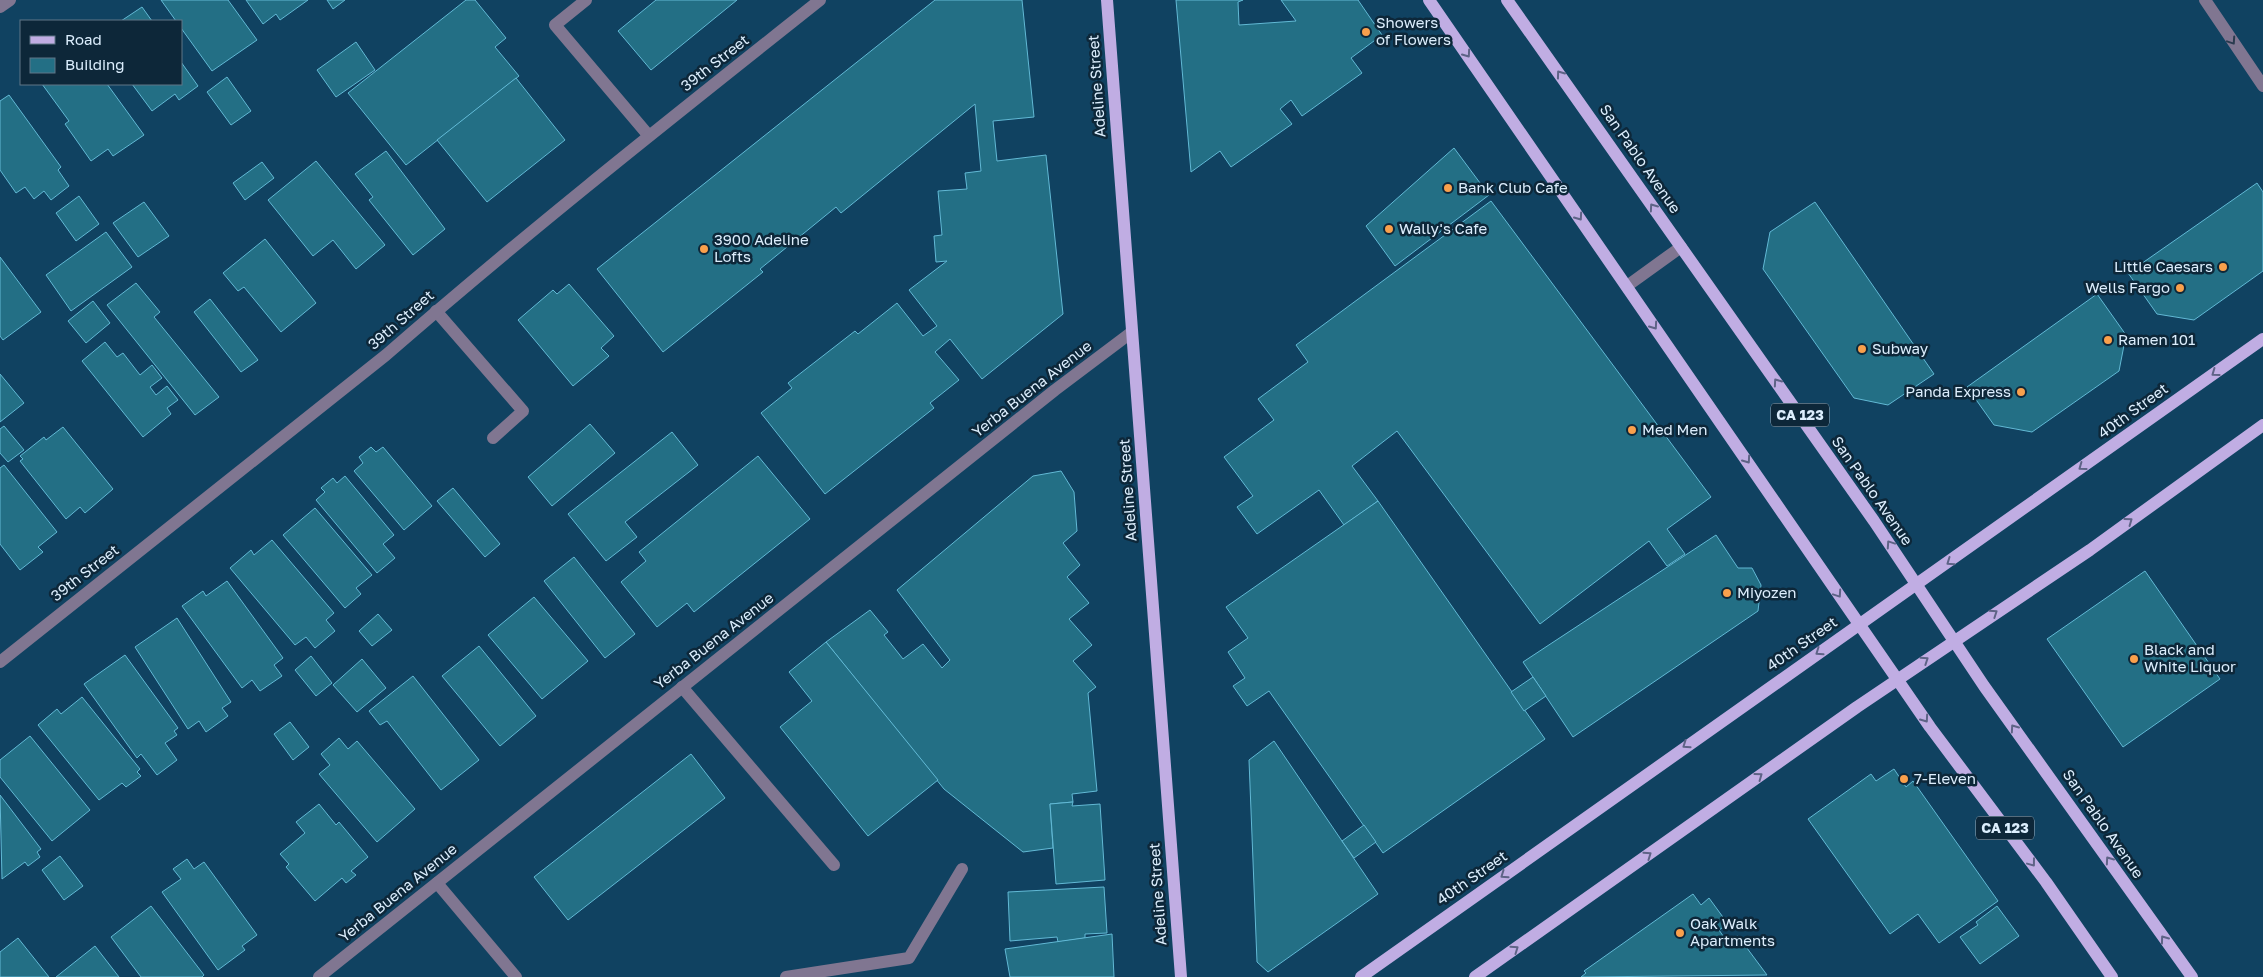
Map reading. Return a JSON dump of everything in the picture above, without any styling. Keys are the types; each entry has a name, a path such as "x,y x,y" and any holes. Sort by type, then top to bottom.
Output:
{"main road":[{"name":"Adeline Street","path":"1107,0 1181,977"},
{"name":"CA 123","path":"1429,0 1897,679 2046,882 2112,977"},
{"name":"San Pablo Avenue","path":"1507,0 2192,977"},
{"name":"40th Street","path":"1361,977 2263,339"},
{"path":"1475,977 1897,679 2090,550 2263,425"}],"street":[{"path":"0,7 10,0"},
{"path":"586,0 555,25 649,136"},
{"name":"39th Street","path":"0,662 386,355 436,311 649,136 820,0"},
{"path":"2205,0 2263,86"},
{"path":"1627,286 1681,247"},
{"path":"436,311 523,411 493,438"},
{"name":"Yerba Buena Avenue","path":"319,977 1055,390 1132,332"},
{"path":"682,687 834,865"},
{"path":"786,977 909,958 962,869"},
{"path":"437,883 516,977"}],"building":[{"path":"161,0 228,0 257,40 212,71 182,29 182,20 175,20"},
{"path":"246,0 308,0 280,20 276,14 263,24"},
{"path":"327,0 345,0 333,9"},
{"path":"466,0 475,0 506,38 495,47 519,76 406,165 348,93"},
{"path":"656,0 737,0 651,70 618,31"},
{"name":"3900 Adeline Lofts","path":"935,0 1022,0 1034,117 993,121 997,161 1046,155 1063,314 982,379 950,339 935,352 959,380 930,403 934,408 825,494 761,413 792,388 788,383 855,331 858,334 897,303 923,336 937,326 909,290 947,261 936,262 934,236 942,235 938,191 967,189 965,173 981,171 975,104 841,213 836,207 760,269 763,272 663,352 597,269"},
{"path":"1176,0 1243,0 1238,2 1239,25 1296,21 1281,0 1358,0 1382,35 1351,58 1362,73 1302,116 1291,100 1280,109 1292,124 1231,167 1220,151 1191,172"},
{"path":"142,7 151,20 122,20"},
{"path":"356,42 375,70 336,97 317,70"},
{"path":"182,63 198,86 179,100 175,94 152,111 133,85 182,85"},
{"path":"227,77 251,111 231,125 207,92"},
{"path":"516,78 565,140 487,202 437,140"},
{"path":"43,85 108,85 144,135 113,156 108,149 91,161 65,124 69,121"},
{"path":"9,95 61,167 58,170 69,186 51,200 44,191 34,199 25,187 16,193 0,170 0,101"},
{"path":"1454,148 1489,195 1395,266 1366,226"},
{"path":"386,151 445,229 413,255 369,200 373,197 355,174"},
{"path":"316,161 385,245 356,269 333,240 313,256 268,200"},
{"path":"262,162 274,178 245,200 233,183"},
{"path":"2257,183 2263,192 2263,271 2194,320 2157,314 2128,273"},
{"path":"79,196 99,224 76,241 56,213"},
{"path":"1491,201 1711,497 1667,529 1685,554 1667,566 1649,541 1540,624 1397,431 1352,466 1378,501 1344,525 1319,490 1257,534 1237,507 1253,496 1224,457 1274,420 1258,399 1308,362 1296,345"},
{"path":"144,202 169,236 138,257 113,223"},
{"path":"1815,202 1934,374 1888,405 1854,398 1763,269 1770,232"},
{"path":"106,232 132,267 71,311 46,275"},
{"path":"265,239 316,303 281,332 244,287 238,291 223,273"},
{"path":"0,257 41,312 3,340 0,336"},
{"path":"136,283 160,312 154,317 219,397 195,415 107,305"},
{"path":"569,284 614,336 601,348 609,356 573,386 518,320 553,290 557,294"},
{"path":"2097,294 2126,335 2119,371 2032,432 1994,425 1967,387"},
{"path":"210,299 258,360 241,372 194,312"},
{"path":"93,301 110,323 86,343 68,321"},
{"path":"105,342 117,357 123,353 140,375 152,365 162,378 150,387 156,395 167,386 178,400 167,408 171,414 143,437 82,361"},
{"path":"0,374 24,403 0,422"},
{"path":"590,424 615,453 552,506 528,477"},
{"path":"4,426 24,450 8,462 0,453 0,429"},
{"path":"63,427 113,489 85,513 80,507 66,519 20,461 23,459 20,456 44,437 46,440"},
{"path":"672,432 698,465 625,522 637,537 606,561 568,514"},
{"path":"371,447 376,452 383,447 432,506 404,530 354,471 363,463 359,457"},
{"path":"758,456 810,519 694,612 687,603 657,627 621,582 646,561 639,552"},
{"path":"4,465 57,532 38,547 43,552 20,570 0,544 0,468"},
{"path":"1061,471 1074,492 1077,531 1063,543 1080,565 1067,577 1089,603 1069,619 1092,645 1073,661 1096,687 1088,693 1097,791 1072,794 1073,802 1050,804 1053,848 1023,852 944,789 826,642 870,610 888,632 884,635 903,659 923,644 942,668 950,660 897,590 1033,476"},
{"path":"345,476 394,535 383,544 395,558 377,573 316,500 325,492 321,488 333,478 337,483"},
{"path":"453,488 500,544 485,557 437,501"},
{"path":"1378,501 1545,739 1383,853 1269,691 1247,706 1233,686 1245,678 1228,652 1248,638 1226,607"},
{"path":"315,508 372,575 356,588 361,594 345,608 283,535"},
{"path":"1716,535 1738,568 1752,568 1761,585 1758,611 1573,737 1523,662"},
{"path":"272,540 334,613 326,620 335,631 315,648 306,637 295,645 230,568 251,550 254,555"},
{"path":"574,557 635,634 605,658 544,581"},
{"name":"Black and White Liquor","path":"2145,571 2220,679 2123,747 2047,639"},
{"path":"227,581 283,658 274,665 282,676 260,691 252,680 242,688 182,606 203,591 206,596"},
{"path":"534,597 588,661 542,699 488,635"},
{"path":"378,614 392,630 372,646 359,631"},
{"path":"177,618 231,702 222,708 228,716 206,732 199,721 188,729 135,647"},
{"path":"826,642 938,780 868,836 780,727 812,701 789,672"},
{"path":"479,646 536,716 500,746 442,676"},
{"path":"125,655 178,728 174,731 177,735 165,743 177,760 157,775 141,754 137,758 84,684"},
{"path":"311,656 332,683 316,696 295,670"},
{"path":"362,659 386,688 357,712 333,685"},
{"path":"413,676 479,760 441,790 387,721 380,725 369,711"},
{"path":"1533,677 1546,696 1524,711 1511,692"},
{"path":"82,697 140,769 137,772 141,776 126,787 122,783 99,800 38,725 57,709 61,714"},
{"path":"290,722 309,747 293,760 274,734"},
{"path":"30,736 90,810 52,841 0,777 0,760"},
{"path":"339,738 348,749 357,741 415,809 377,842 319,774 330,765 321,754"},
{"path":"1274,741 1378,894 1268,972 1257,962 1249,760"},
{"path":"691,754 725,798 568,920 534,877"},
{"path":"1894,769 1906,787 1913,781 1998,901 1939,943 1918,914 1890,934 1808,819 1871,774 1876,781"},
{"path":"0,795 41,849 37,852 40,857 28,866 25,862 2,879"},
{"path":"1073,802 1072,806 1100,804 1105,880 1056,884 1050,804"},
{"path":"319,804 336,825 339,822 368,857 351,871 356,875 346,883 342,878 315,901 286,867 289,864 280,854 305,833 296,822"},
{"path":"1364,825 1376,842 1354,858 1342,841"},
{"path":"60,856 83,886 64,900 42,870"},
{"path":"187,859 194,869 204,862 257,935 242,946 245,950 218,970 162,892 181,879 173,869"},
{"path":"1104,887 1107,933 1085,934 1085,938 1058,942 1057,937 1010,941 1008,892"},
{"name":"Oak Walk Apartments","path":"1693,894 1701,905 1709,898 1728,924 1719,930 1728,943 1738,936 1767,975 1581,977 1586,973 1584,971"},
{"path":"151,906 204,975 202,977 141,977 111,937"},
{"path":"1997,906 2019,936 1980,964 1960,937 1978,925 1976,922"},
{"path":"1112,934 1114,977 1010,977 1005,949"},
{"path":"18,938 49,977 0,977 0,952"},
{"path":"95,946 119,977 56,977"}],"place":[{"name":"Showers of Flowers","path":"1366,32"},
{"name":"Bank Club Cafe","path":"1448,188"},
{"name":"Wally's Cafe","path":"1389,229"},
{"name":"3900 Adeline Lofts","path":"704,249"},
{"name":"Little Caesars","path":"2223,267"},
{"name":"Wells Fargo","path":"2180,288"},
{"name":"Ramen 101","path":"2108,340"},
{"name":"Subway","path":"1862,349"},
{"name":"Panda Express","path":"2021,392"},
{"name":"Med Men","path":"1632,430"},
{"name":"Miyozen","path":"1727,593"},
{"name":"Black and White Liquor","path":"2134,659"},
{"name":"7-Eleven","path":"1904,779"},
{"name":"Oak Walk Apartments","path":"1680,933"}]}
